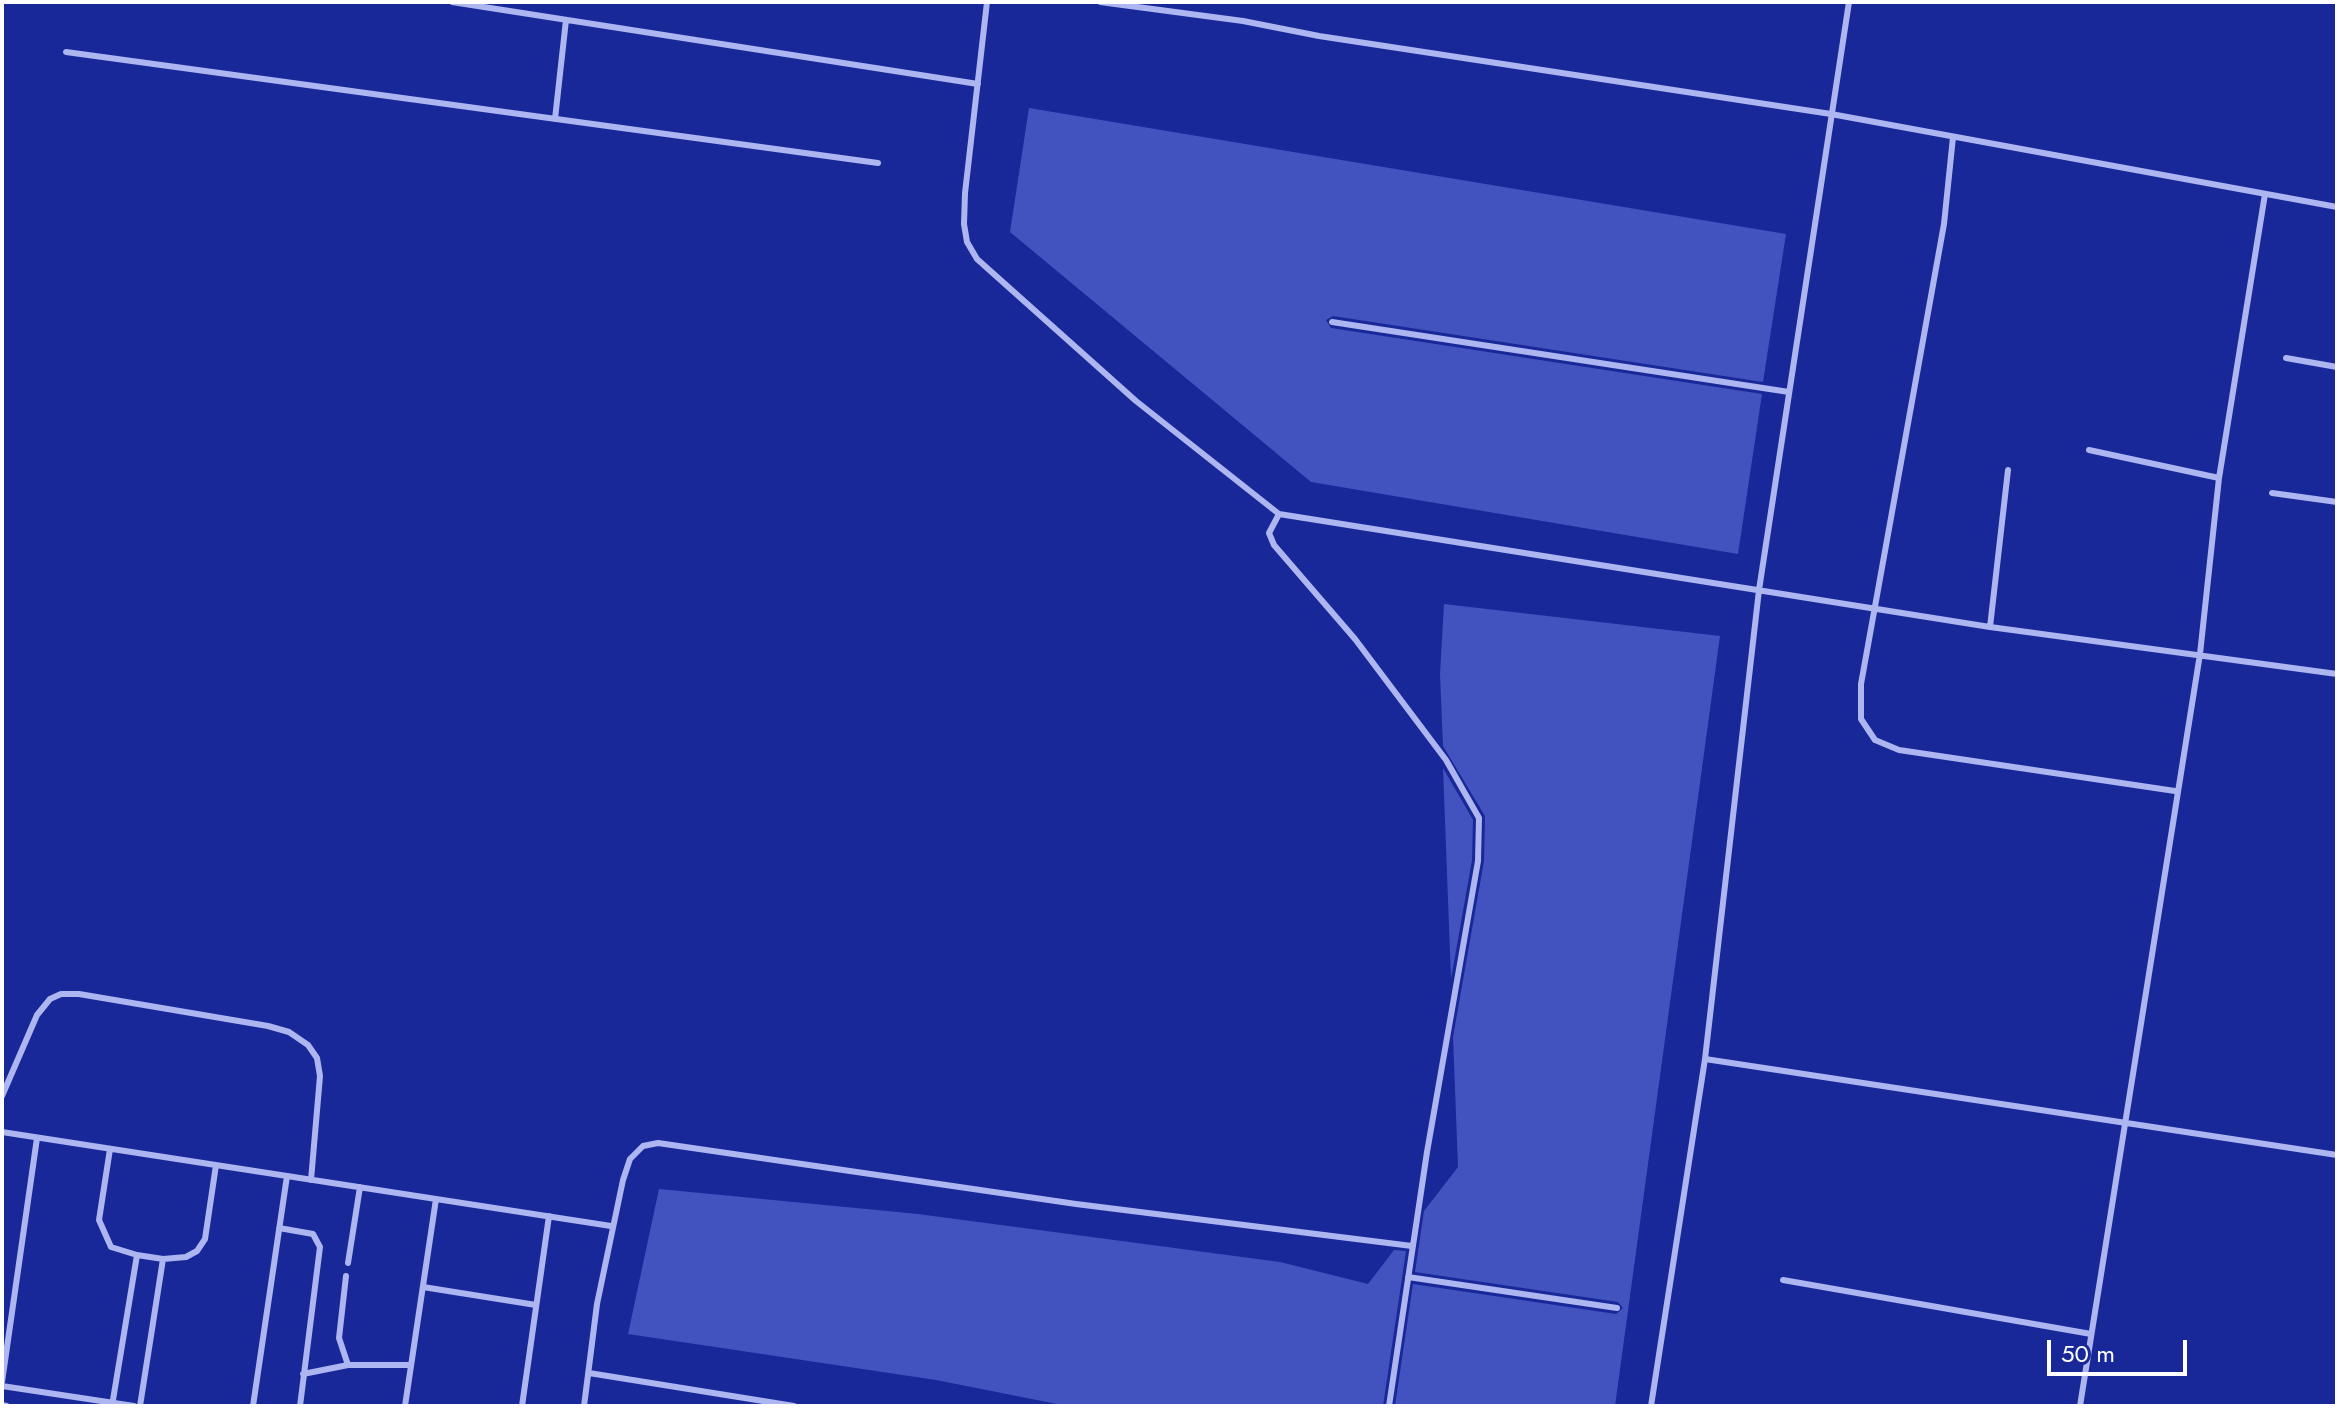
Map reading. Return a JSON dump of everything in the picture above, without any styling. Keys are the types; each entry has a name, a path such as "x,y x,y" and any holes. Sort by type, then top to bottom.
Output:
{"lane":[{"path":"452,2 978,84"},
{"path":"987,2 964,224 967,242 977,259 1136,401 1279,514 1990,627 2337,674"},
{"path":"1100,2 1243,21 1319,36 1831,114 2337,207"},
{"path":"1651,1406 1705,1059 1759,590 1849,2"},
{"path":"555,119 566,20"},
{"path":"66,52 878,163"},
{"path":"1953,137 1944,224 1861,684 1861,719 1867,733 1886,747 2175,791"},
{"path":"2080,1406 2156,933 2175,791 2200,654 2219,478 2265,194"},
{"path":"1332,322 1789,392"},
{"path":"2286,358 2337,367"},
{"path":"2089,450 2219,478"},
{"path":"1990,627 2008,470"},
{"path":"2272,493 2337,502"},
{"path":"1279,514 1269,533 1274,545 1355,639 1446,760 1479,818 1478,861 1412,1246 1389,1406"},
{"path":"2,1096 37,1015 50,999 61,994 79,994 268,1026 289,1032 308,1045 317,1058 320,1076 311,1180"},
{"path":"1705,1059 2337,1155"},
{"path":"2,1132 611,1226"},
{"path":"37,1138 2,1384 134,1406"},
{"path":"584,1406 611,1226 630,1159 643,1146 658,1143 1076,1204 1412,1246"},
{"path":"110,1149 99,1220 104,1237 111,1247 163,1259 186,1257 197,1251 205,1239 216,1165"},
{"path":"253,1406 287,1176"},
{"path":"348,1263 360,1187"},
{"path":"405,1406 436,1199"},
{"path":"522,1406 549,1216"},
{"path":"279,1228 313,1234 320,1247 300,1406"},
{"path":"112,1404 137,1255"},
{"path":"140,1406 163,1259"},
{"path":"346,1276 339,1338 348,1365"},
{"path":"1408,1277 1617,1308"},
{"path":"1783,1280 2091,1334"},
{"path":"423,1287 536,1305"},
{"path":"303,1374 348,1365 411,1365"},
{"path":"589,1373 794,1406"}],"building":[{"path":"1029,108 1786,234 1763,382 1333,316 1326,320 1331,328 1762,394 1738,554 1311,482 1010,232"},
{"path":"1444,604 1720,636 1615,1406 1395,1406 1413,1284 1616,1314 1623,1308 1618,1302 1415,1272 1424,1211 1458,1167 1453,1037 1484,861 1485,816 1443,746 1440,674"},
{"path":"1443,768 1473,820 1472,860 1451,979"},
{"path":"659,1189 918,1214 1280,1262 1368,1284 1394,1250 1406,1251 1383,1406 1067,1406 936,1380 628,1334"}]}
